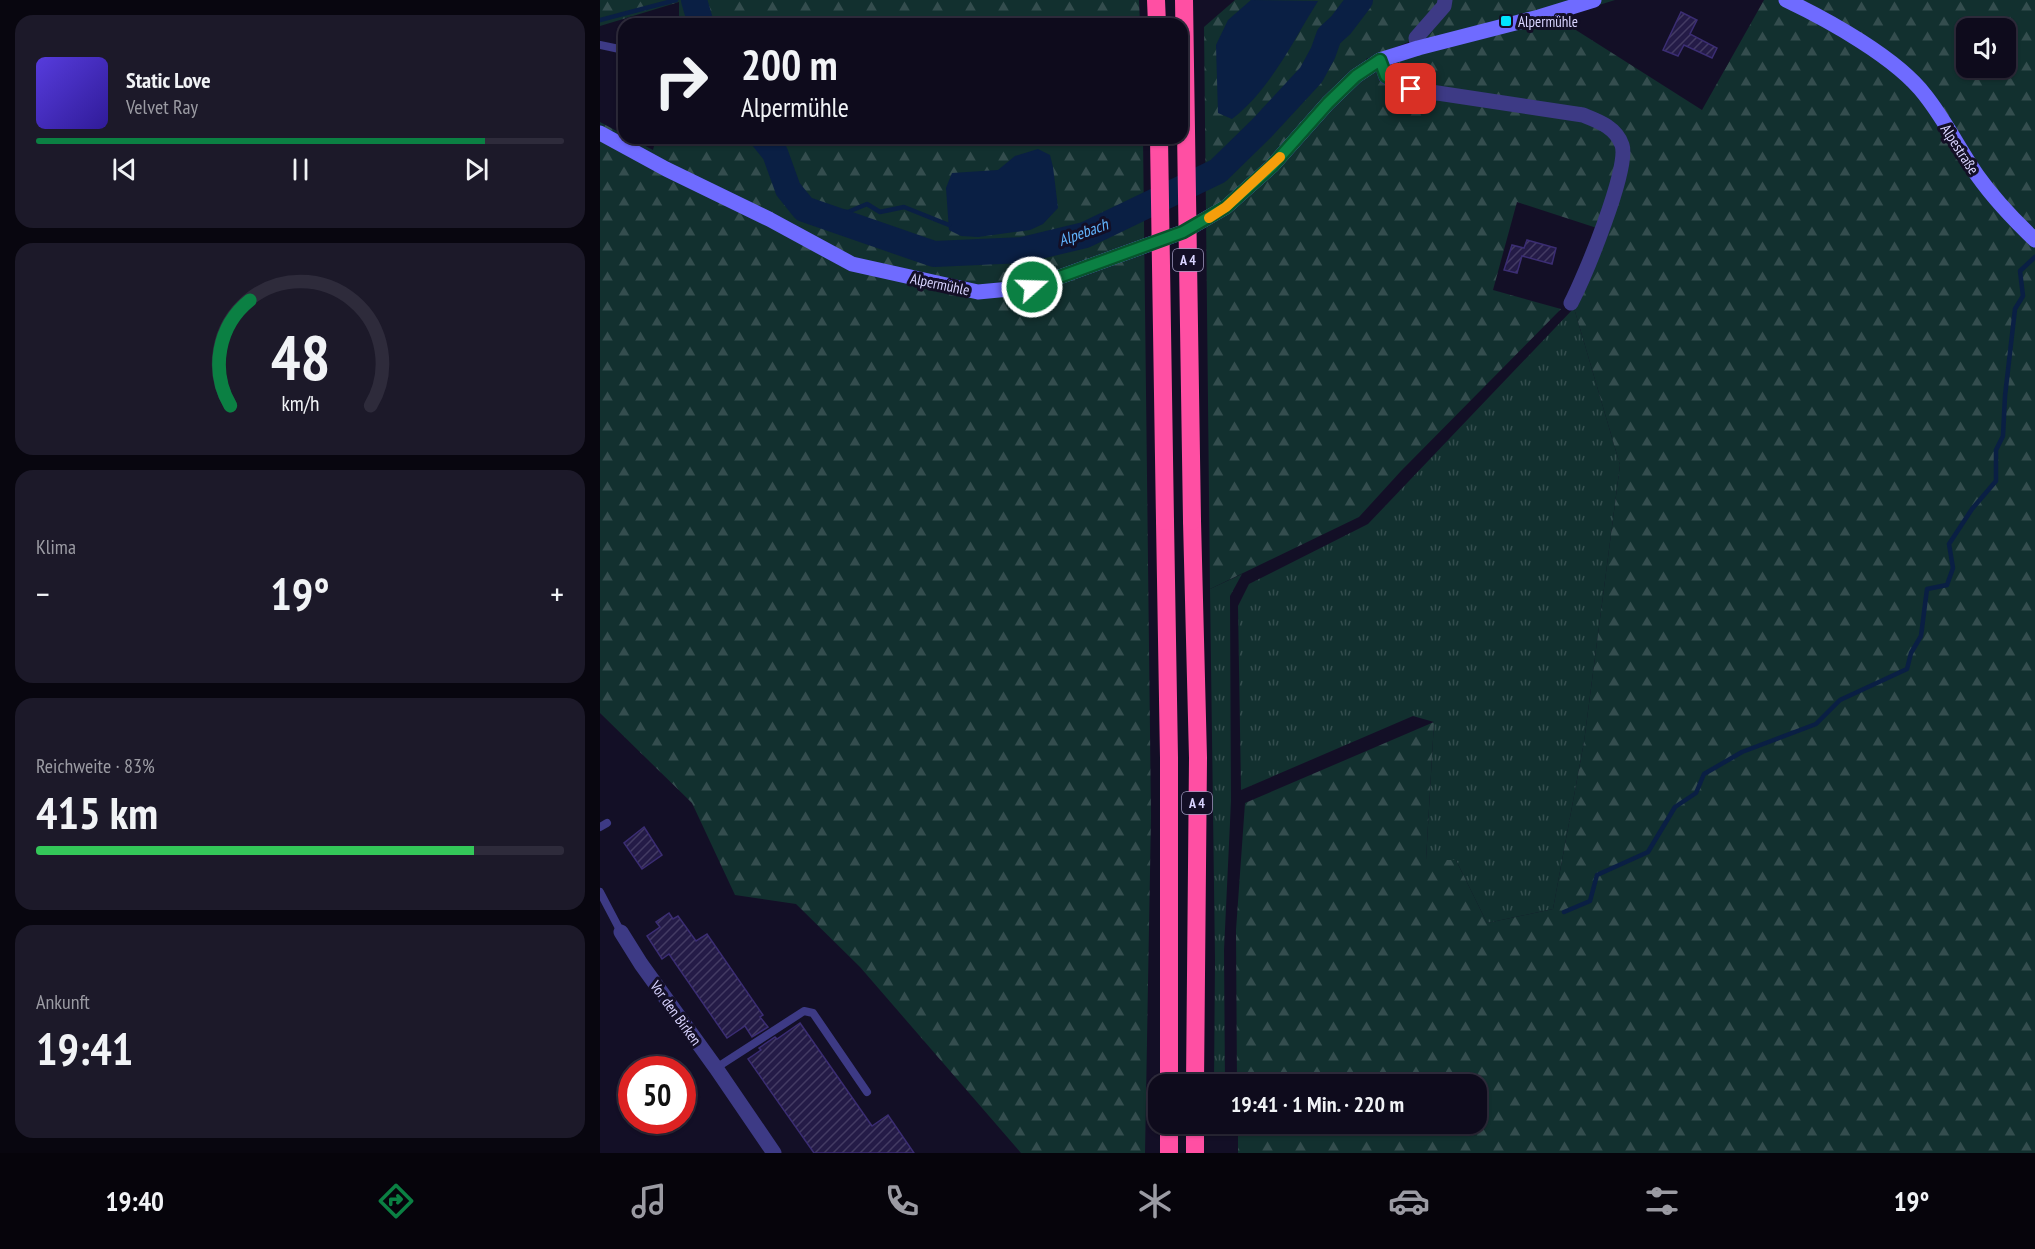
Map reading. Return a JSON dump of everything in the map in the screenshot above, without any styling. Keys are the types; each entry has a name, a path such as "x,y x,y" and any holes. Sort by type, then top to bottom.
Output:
{"highway":[{"path":"1156,0 1157,18"},
{"name":"A 4","path":"1184,0 1184,18"},
{"name":"A 4","path":"1159,144 1169,759 1169,1074"},
{"name":"A 4","path":"1186,144 1198,758 1195,1074"},
{"path":"1169,1134 1169,1153"},
{"path":"1195,1134 1195,1153"}],"main road":[{"name":"Alpermühle","path":"620,144 769,219 852,264 978,292 1032,287 1183,232 1226,207 1272,166 1328,103 1356,76 1380,60 1594,0"},
{"name":"Alpestraße","path":"1786,0 1886,58 1924,93 1978,176 2013,219 2035,240"},
{"name":"Alpermühle","path":"600,133 618,143"}],"street":[{"path":"1418,48 1416,38 1444,6 1445,0"},
{"path":"1380,60 1386,76 1411,89 1583,115 1609,126 1622,144 1623,162 1602,229 1582,282 1571,303"},
{"name":"Vor den Birken","path":"621,932 774,1153"}],"lane":[{"path":"600,45 618,49"},
{"path":"600,892 621,932"},
{"path":"716,1068 804,1011 813,1013 867,1092"}],"green space":[{"path":"600,0 1139,0 1140,18 679,18 679,2 626,18 618,18 618,21 600,26"},
{"path":"1235,0 1442,0 1411,41 1366,59 1371,72 1422,53 1420,38 1447,0 1615,0 1557,18 1702,110 1764,0 2035,0 2035,1153 1238,1153 1238,1134 1487,1134 1487,1074 1237,1074 1236,930 1245,803 1434,722 1426,860 1456,860 1487,923 1553,909 1584,742 1620,465 1574,308 1603,230 1517,202 1493,290 1561,309 1401,471 1359,517 1210,589 1204,27"},
{"path":"600,122 618,132 618,144 642,144 653,150 654,144 1143,144 1151,816 1145,1153 1021,1153 860,967 796,904 735,895 692,803 600,713"},
{"path":"1574,308 1620,465 1584,742 1553,909 1487,923 1456,860 1426,860 1434,722 1413,716 1241,790 1238,606 1249,584 1368,524"},
{"path":"1242,574 1230,596 1231,801 1224,950 1225,1074 1214,1074 1215,959 1210,589"}],"water":[{"path":"1251,0 1318,1 1269,79 1246,107 1232,119 1218,113 1216,45 1228,20"},
{"path":"1038,149 1050,155 1058,208 1043,224 1030,230 978,237 961,236 949,230 946,188 952,173 998,170 1015,156"}],"building":[{"path":"1681,12 1697,20 1690,34 1717,48 1712,58 1684,45 1678,56 1663,50"},
{"path":"1527,240 1556,248 1552,264 1522,256 1517,273 1504,270 1512,245 1524,248"},
{"path":"644,827 662,855 642,869 624,843"},
{"path":"669,913 673,919 678,916 696,941 707,934 763,1015 760,1017 768,1027 752,1037 745,1026 727,1038 669,954 662,959 647,936 660,927 656,922"},
{"path":"800,1023 872,1126 888,1115 914,1153 814,1153 748,1059 761,1050 759,1048"}],"waterway":[{"path":"600,20 676,0"},
{"path":"685,0 695,4"},
{"name":"Alpebach","path":"694,0 699,18"},
{"name":"Alpebach","path":"768,144 775,153 788,189 804,209 934,254 1023,250 1085,235 1218,171 1311,75 1329,36 1341,25 1360,0"},
{"path":"818,215 827,210 848,212 867,204 880,212 904,207 949,225"},
{"path":"1564,912 1590,901 1597,875 1648,852 1675,807 1696,793 1704,774 1742,752 1816,724 1840,700 1907,669 1911,653 1921,636 1927,589 1947,585 1953,568 1949,544 1972,509 1996,481 1996,450 2003,436 2015,309 2023,296 2020,271 2035,257"}],"slow traffic":[{"path":"1209,218 1226,207 1280,157"}],"place":[{"name":"Alpermühle","path":"1506,21"}],"route":[{"path":"1032,287 1183,232 1226,207 1272,166 1328,103 1356,76 1380,60 1386,76 1411,89"}]}
